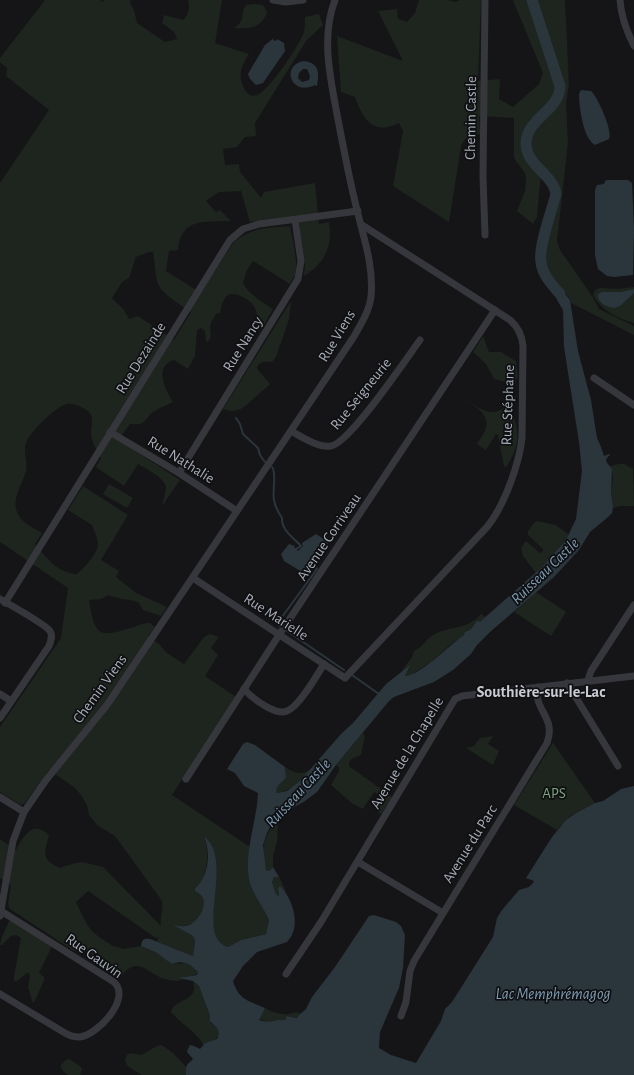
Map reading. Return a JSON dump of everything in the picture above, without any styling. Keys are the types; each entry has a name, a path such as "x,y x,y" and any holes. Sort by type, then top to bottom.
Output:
{"street":[{"path":"273,0 286,2 303,0"},
{"name":"Chemin Castle","path":"485,0 483,177 485,235"},
{"path":"620,0 620,9 634,46"},
{"name":"Rue Viens","path":"193,578 353,338 364,319 371,298 369,257 342,144 330,70 328,36 333,1"},
{"name":"Rue Dezainde","path":"3,601 230,240 243,229 253,226 358,211"},
{"name":"Rue Nancy","path":"179,473 298,279 301,261 295,220"},
{"name":"Rue Stéphane","path":"345,678 487,527 501,506 521,446 522,346 521,334 515,324 362,225"},
{"name":"Avenue Corriveau","path":"186,779 279,635 495,310"},
{"name":"Rue Seigneurie","path":"291,431 307,440 324,445 332,446 339,443 350,433 420,340"},
{"path":"594,378 634,405"},
{"name":"Rue Nathalie","path":"110,432 179,473 237,511"},
{"name":"Rue Marielle","path":"193,578 345,678"},
{"name":"Chemin Viens","path":"24,812 46,780 107,705 193,578"},
{"path":"0,718 49,646 52,639 50,631 43,625 3,601"},
{"path":"588,680 591,671 634,605"},
{"path":"244,689 256,701 274,710 283,712 287,711 298,702 324,664"},
{"name":"Avenue de la Chapelle","path":"286,974 311,938 358,862 455,699 462,696 588,680 634,676"},
{"path":"567,683 618,766"},
{"name":"Avenue du Parc","path":"401,1016 406,1002 412,963 547,743 550,728 538,702 536,694 538,687"},
{"path":"0,694 11,701"},
{"path":"0,797 24,812 13,841 1,914"},
{"path":"358,862 443,913"},
{"name":"Rue Gauvin","path":"0,994 65,1033 75,1037 84,1036 104,1021 119,1000 120,992 119,987 114,982 1,914"}],"green space":[{"path":"45,0 100,0 103,2 104,0 131,0 130,3 134,10 137,23 165,42 177,39 174,32 162,23 164,15 183,20 187,16 189,5 188,0 222,0 215,43 249,54 244,62 241,80 247,93 254,96 259,94 271,83 291,56 304,32 305,17 319,14 323,25 306,41 255,123 256,136 245,137 237,147 223,149 225,165 239,164 240,172 261,198 264,192 315,183 319,224 329,222 330,231 330,239 326,253 322,260 304,276 305,266 298,216 250,222 241,191 219,192 206,201 216,212 220,210 231,221 204,222 189,227 180,239 178,250 169,251 166,271 201,293 233,243 253,231 290,226 295,251 296,270 290,284 253,261 247,270 243,283 252,295 273,309 264,325 257,321 256,311 250,302 235,294 226,296 220,313 216,314 211,322 211,336 209,340 206,342 205,331 201,328 197,330 195,356 188,369 174,360 168,363 164,368 163,379 167,392 173,402 153,412 144,422 140,424 130,424 118,440 180,480 162,506 166,489 165,484 154,474 138,464 124,486 96,467 101,458 92,440 91,414 79,406 67,404 50,415 37,427 28,439 25,446 26,471 15,503 18,514 22,520 42,533 35,544 58,568 77,574 90,560 98,547 98,541 92,525 68,510 83,486 128,515 101,560 119,571 116,577 136,593 167,607 161,616 143,610 138,602 108,595 101,599 89,600 94,622 101,632 113,632 150,623 155,627 148,636 159,644 167,653 184,664 204,637 210,634 219,637 211,648 218,655 205,676 236,697 172,795 250,847 248,871 269,920 266,934 241,940 228,947 218,940 214,928 213,913 216,862 213,847 204,836 207,852 207,865 203,878 195,891 201,894 203,898 204,902 202,911 197,919 187,926 175,926 193,936 195,941 193,956 154,941 157,941 159,937 156,938 88,891 76,902 90,929 113,946 124,949 141,946 157,953 172,964 185,963 190,965 198,972 197,974 179,979 184,980 174,981 165,979 138,966 133,966 122,975 82,949 74,951 10,909 8,904 11,885 0,878 0,839 16,850 29,831 33,829 42,830 49,836 45,851 47,859 50,862 60,868 82,862 103,867 161,926 162,901 115,836 97,825 89,815 87,805 74,787 49,770 25,803 21,805 0,792 0,727 61,638 68,588 0,542 0,183 49,110 6,76 7,68 0,62 0,58","holes":["153,252 159,286 170,297 191,312 174,340 138,316 129,319 124,310 112,298 122,282 129,278 136,257"]},
{"path":"419,0 447,0 455,2 460,0 481,0 478,81 500,79 499,99 513,107 539,84 543,73 513,0 565,0 569,84 566,103 568,143 557,241 560,250 592,296 599,309 634,326 634,335 571,303 570,299 556,283 551,283 546,276 541,264 541,253 546,228 556,194 556,188 541,172 537,217 533,224 517,211 525,191 526,178 525,173 514,158 514,118 479,116 480,134 468,137 461,147 449,222 393,186 403,131 399,123 383,128 376,127 371,124 362,113 355,97 341,92 337,36 403,61 378,11 397,9 398,19 407,22 415,13"},
{"path":"246,5 263,5 267,12 262,21 250,28 234,28 242,20"},
{"path":"634,287 634,289 621,292 599,293 601,302 606,305 615,306 619,305 634,293 634,323 610,313 596,300 593,295 595,290 600,288 619,289"},
{"path":"291,301 289,319 276,357 272,362 264,362 257,367 270,384 244,407 235,411 223,409"},
{"path":"483,336 489,352 501,352 516,361 518,377 515,381 506,382 494,379 486,364 473,352"},
{"path":"463,398 489,412 501,410 508,405 515,421 518,435 515,449 507,466 504,467 498,435 496,434 486,450 477,444 484,434 487,422 479,410"},
{"path":"624,464 633,469 634,506 620,506 613,508 611,492 613,476 610,466"},
{"path":"109,484 133,498 127,508 103,494"},
{"path":"537,521 556,525 569,535 536,573 523,556 521,548 526,541 540,553 543,551 543,549 528,535 528,531"},
{"path":"536,592 566,612 551,636 514,612"},
{"path":"481,614 485,617 480,622 476,622 471,629 466,631 464,635 451,644 431,662 409,676 405,676 410,668 401,672 412,657 414,651 420,648 430,637 439,632 470,623"},
{"path":"363,733 365,736 361,755 351,759 349,766 392,797 381,814 376,811 384,798 374,792 363,809 353,804 331,785 339,771 339,767 336,765"},
{"path":"493,736 488,744 499,751 493,765 466,748 474,746 480,738"},
{"name":"APS","path":"553,743 595,803 570,816 557,830 514,805"},
{"path":"285,767 298,773 311,769 288,790 277,793 276,788 283,781 286,774"},
{"path":"285,813 278,823 277,841 273,856 273,867 267,871 263,854 266,839 278,819"},
{"path":"274,877 279,877 288,896 280,886 278,888 279,896 276,894 272,882"},
{"path":"9,921 12,921 52,946 39,973 44,977 44,980 33,1003 28,987 30,976 29,973 17,981 14,981 21,938 16,935 11,936 2,945 0,945"},
{"path":"193,981 199,986 210,1016 211,1023 217,1028 219,1033 215,1040 207,1042 204,1046 197,1036 171,1012 176,1005 190,997 193,993"},
{"path":"265,1008 280,1014 300,1013 298,1018 287,1016 286,1020 266,1021 259,1019"},
{"path":"162,1045 174,1054 186,1067 186,1075 142,1075 126,1064 125,1059 130,1053 141,1055 157,1046"},
{"path":"69,1059 80,1066 82,1069 80,1075 68,1075 63,1071 60,1066"}],"water":[{"path":"274,38 273,40 276,41 277,39 284,43 285,51 263,83 256,85 250,79 248,74 265,45"},
{"path":"304,61 313,64 316,67 318,73 317,86 315,85 307,88 300,87 295,84 291,74 292,68","holes":["303,69 307,69 310,76 309,80 302,82 298,78 299,73"]},
{"path":"581,90 591,91 594,94 609,129 609,139 595,145 587,136 582,122 579,99"},
{"path":"607,180 628,180 632,183 634,230 633,275 614,277 607,276 598,269 595,255 595,190 597,185 604,184"},
{"name":"Lac Memphrémagog","path":"551,283 556,283 570,300 578,351 591,400 597,438 604,456 610,455 606,461 612,469 612,513 590,532 579,550 554,577 490,632 477,645 471,654 453,670 434,682 394,697 389,701 336,765 317,792 289,810 270,827 263,845 266,870 269,871 273,867 279,877 274,877 272,882 276,894 279,896 278,888 280,886 289,898 294,913 294,929 292,936 287,942 257,952 243,966 233,981 238,992 244,999 265,1008 259,1020 266,1022 286,1020 286,1016 297,1018 306,1009 312,997 335,967 369,916 374,915 396,922 401,926 405,935 403,968 399,988 380,1032 379,1048 391,1055 416,1063 441,1021 445,1009 452,1002 493,937 497,918 502,910 519,890 529,887 533,883 534,881 526,878 552,837 566,820 576,813 595,803 603,801 621,789 634,786 634,1075 186,1075 187,1066 193,1059 187,1052 190,1045 200,1049 205,1043 217,1039 219,1033 217,1028 210,1021 210,1016 199,986 193,981 178,978 197,975 198,972 190,965 185,963 180,962 172,964 157,953 141,946 144,940 150,939 193,956 195,941 193,936 173,925 189,925 196,920 203,907 203,899 199,893 195,891 195,889 206,871 208,850 204,836 213,847 216,862 213,914 214,929 218,940 228,947 241,940 266,934 269,920 250,884 248,869 249,847 258,793 244,786 235,773 227,769 243,744 247,742 255,745 285,767 286,777 278,786 276,791 277,793 287,791 300,781 386,684 409,666 405,676 419,671 464,635 465,632 471,629 477,621 480,622 541,568 566,540 576,519 582,471 579,442 564,347 563,310 557,300 556,295 550,288"},
{"path":"634,289 634,293 620,306 615,308 608,307 603,304 598,297 598,294 602,292 621,292"},
{"path":"316,534 328,543 307,574 284,561 281,554 289,544 295,546 294,548 298,551 303,546 302,543"}],"waterway":[{"name":"Ruisseau Castle","path":"532,0 560,86 559,94 555,102 532,127 528,134 526,143 530,158 550,181 556,194 543,238 541,262 545,275 560,294"},
{"path":"236,418 240,424 243,434 258,448 260,455 265,462"},
{"path":"272,467 274,473 275,505 282,518 285,530 301,546 296,549 296,551"},
{"path":"279,626 282,617 317,569 311,564"},
{"path":"287,631 344,670"},
{"path":"352,675 379,694"}],"district":[{"name":"Southière-sur-le-Lac","path":"541,692"}]}
